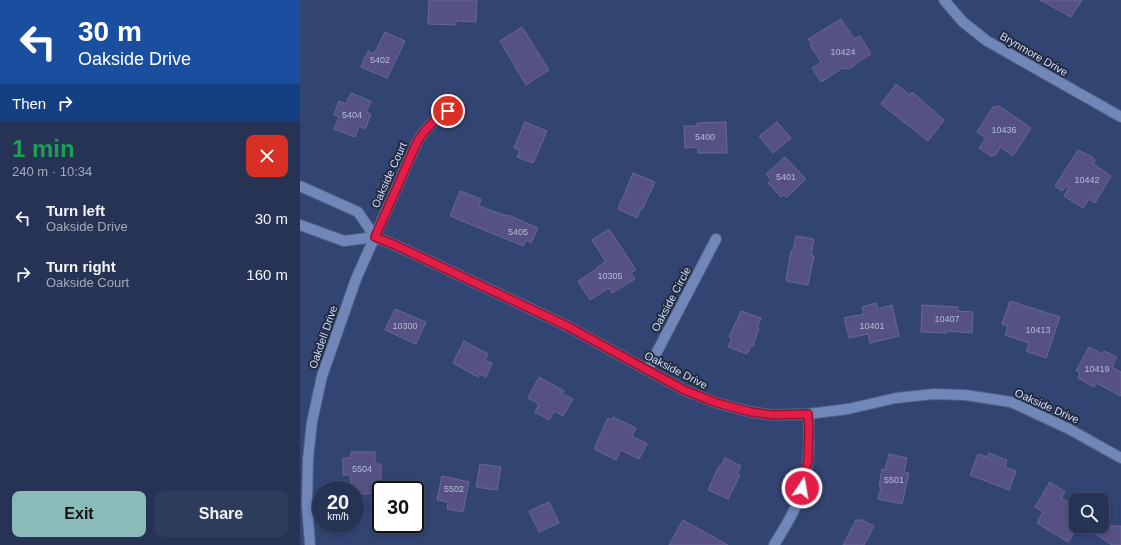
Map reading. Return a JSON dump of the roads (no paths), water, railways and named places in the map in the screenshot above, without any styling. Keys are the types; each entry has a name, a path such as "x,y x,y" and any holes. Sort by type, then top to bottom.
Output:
{"street":[{"name":"Brynmore Drive","path":"944,0 963,22 987,41 1121,117"},
{"name":"Oakside Court","path":"375,237 417,142 425,129 448,111"},
{"path":"300,186 358,212 375,237"},
{"name":"Oakside Drive","path":"300,225 344,241 375,237 402,248 567,326 684,390 717,403 751,412 773,415 808,414 848,409 896,398 934,394 965,395 1011,402 1069,429 1121,458"},
{"name":"Oakdell Drive","path":"310,545 307,505 308,459 312,422 322,376 356,279 375,237"},
{"name":"Oakside Circle","path":"648,369 716,240"},
{"path":"774,545 792,515 802,488 808,460 808,414"}]}
